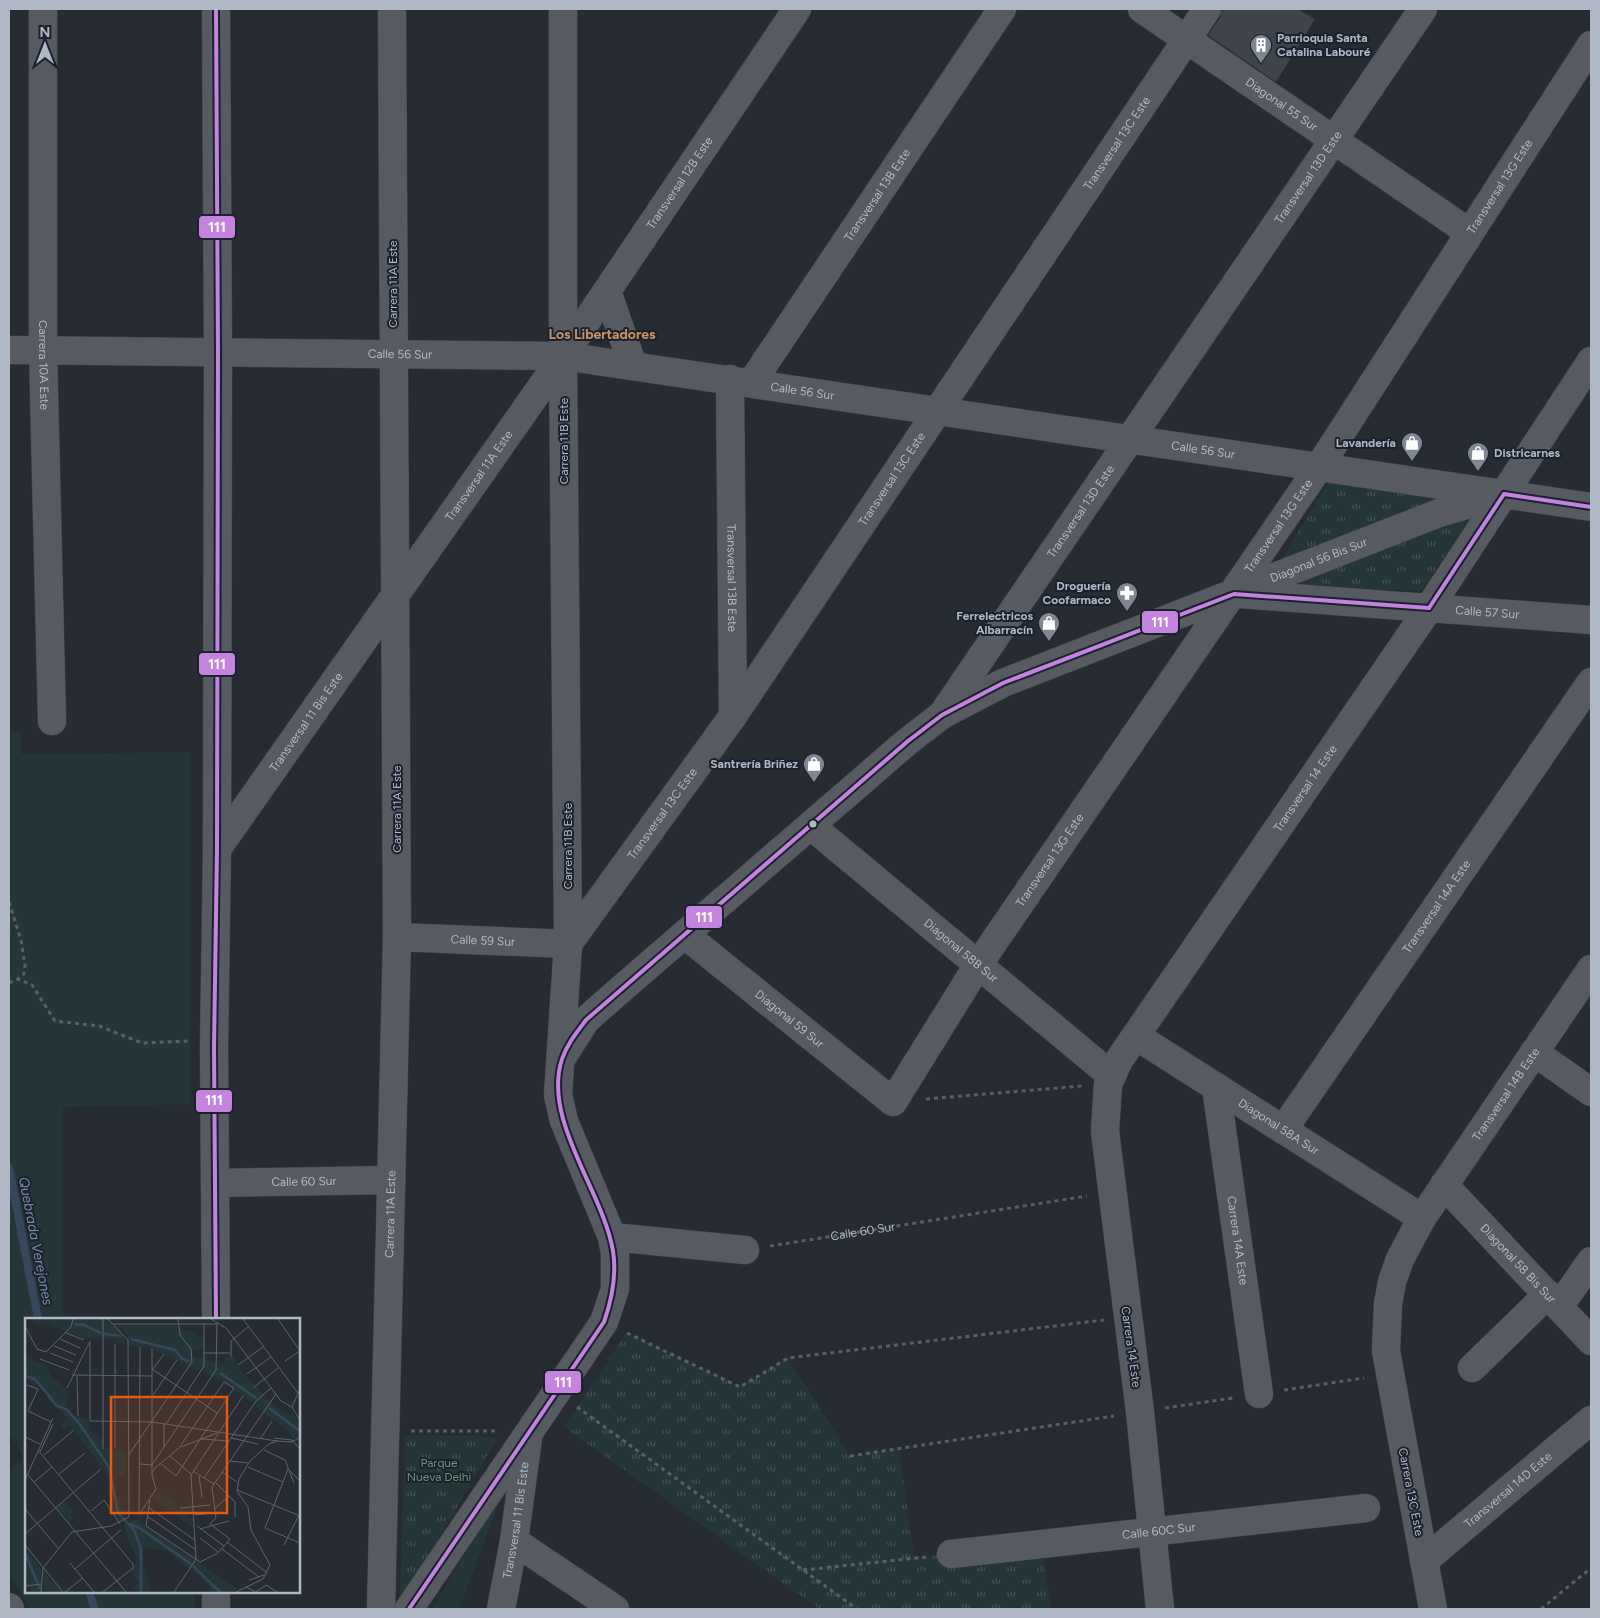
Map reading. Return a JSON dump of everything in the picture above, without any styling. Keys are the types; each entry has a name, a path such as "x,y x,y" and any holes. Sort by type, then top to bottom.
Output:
{"street":[{"name":"Carrera 10A Este","path":"43,9 43,350 52,721"},
{"path":"216,9 218,352 217,849 214,1048 216,1318"},
{"name":"Carrera 11A Este","path":"381,1609 397,937 392,9"},
{"name":"Carrera 11B Este","path":"409,1609 604,1322 616,1289 616,1254 612,1237 564,1121 558,1095 562,1058 568,944 563,356 563,9"},
{"name":"Transversal 12B Este","path":"563,356 797,9"},
{"name":"Transversal 13B Este","path":"733,716 741,381 1002,9"},
{"name":"Diagonal 55 Sur","path":"1142,9 1470,233"},
{"name":"Transversal 13C Este","path":"568,944 733,716 1208,9"},
{"name":"Transversal 13D Este","path":"562,1058 586,1020 908,741 942,715 1423,9"},
{"name":"Transversal 13G Este","path":"893,1102 978,965 1234,594 1319,467 1591,45"},
{"path":"606,292 633,366"},
{"name":"Calle 56 Sur","path":"9,350 563,356 1591,507"},
{"name":"Transversal 11A Este","path":"396,595 563,356"},
{"name":"Transversal 14 Este","path":"1110,1080 1119,1060 1429,608 1591,361"},
{"name":"Diagonal 56 Bis Sur","path":"942,715 1003,683 1439,513 1504,494"},
{"name":"Calle 57 Sur","path":"1234,594 1591,620"},
{"name":"Transversal 11 Bis Este","path":"217,849 396,595"},
{"name":"Transversal 14A Este","path":"1283,1130 1591,682"},
{"name":"Diagonal 58B Sur","path":"811,826 978,965 1110,1080"},
{"name":"Diagonal 59 Sur","path":"685,935 893,1102"},
{"name":"Calle 59 Sur","path":"397,937 568,944"},
{"name":"Transversal 14B Este","path":"1422,1218 1591,969"},
{"name":"Diagonal 58A Sur","path":"1136,1036 1422,1218"},
{"path":"1534,1052 1591,1092"},
{"name":"Carrera 14 Este","path":"1110,1080 1105,1132 1140,1412 1160,1609"},
{"name":"Carrera 14A Este","path":"1216,1087 1260,1394"},
{"name":"Calle 60 Sur","path":"216,1183 392,1180"},
{"name":"Diagonal 58 Bis Sur","path":"1444,1185 1591,1340"},
{"name":"Carrera 13C Este","path":"1422,1218 1400,1259 1391,1289 1386,1328 1389,1375 1433,1609"},
{"path":"612,1237 745,1250"},
{"path":"1472,1368 1553,1301 1591,1261"},
{"name":"Transversal 14D Este","path":"1424,1561 1591,1420"},
{"name":"Transversal 11 Bis Este","path":"501,1609 514,1541 529,1432"},
{"name":"Calle 60C Sur","path":"951,1554 1366,1508"},
{"path":"514,1541 615,1609"},
{"path":"216,1593 216,1609"}],"path":[{"path":"9,902 21,940 25,965 24,974 9,983"},
{"path":"18,979 32,985 55,1021 99,1026 142,1043 155,1044 184,1040 214,1048"},
{"path":"893,1102 1110,1080"},
{"name":"Calle 60 Sur","path":"745,1250 1113,1192"},
{"path":"604,1322 740,1387 788,1358 1127,1318"},
{"path":"556,1392 857,1609"},
{"path":"385,1430 529,1432"},
{"path":"803,1570 951,1554"},
{"path":"1541,1609 1591,1568"}],"green space":[{"path":"1328,483 1446,496 1281,560"},
{"path":"1477,509 1421,591 1296,585"},
{"path":"9,730 21,732 21,754 190,752 191,1104 63,1107 63,1318 25,1318 25,1593 195,1593 194,1609 31,1609 9,1574 9,1471 24,1458 9,1433"},
{"path":"626,1333 740,1387 788,1358 850,1456 899,1449 914,1558 1041,1544 1051,1609 819,1609 564,1427"},
{"name":"Parque Nueva Delhi","path":"405,1435 498,1437 400,1604"},
{"path":"503,1493 459,1609 432,1609"}],"building":[{"name":"Parrioquia Santa Catalina Labouré","path":"1222,9 1297,9 1315,19 1276,82 1208,35 1220,18"}],"waterway":[{"name":"Quebrada Verejones","path":"9,1168 38,1318"},
{"name":"Quebrada Verejones","path":"89,1593 95,1609"}],"transit line":[{"name":"111","path":"216,9 218,352 217,849 214,1048 216,1318"},
{"name":"111","path":"1504,494 1591,507"},
{"name":"111","path":"1429,608 1504,494"},
{"name":"111","path":"409,1609 604,1322 607,1313 614,1278 613,1251 598,1204 567,1131 560,1106 558,1082 564,1054 586,1020 908,741 942,715 1003,683 1234,594 1429,608"}],"place":[{"name":"Parrioquia Santa Catalina Labouré","path":"1261,64"},
{"name":"Lavandería","path":"1412,462"},
{"name":"Districarnes","path":"1478,472"},
{"name":"Droguería Coofarmaco","path":"1127,612"},
{"name":"Ferrelectricos Albarracín","path":"1049,642"},
{"name":"Santrería Briñez","path":"814,783"}],"district":[{"name":"Los Libertadores","path":"602,334"}]}
